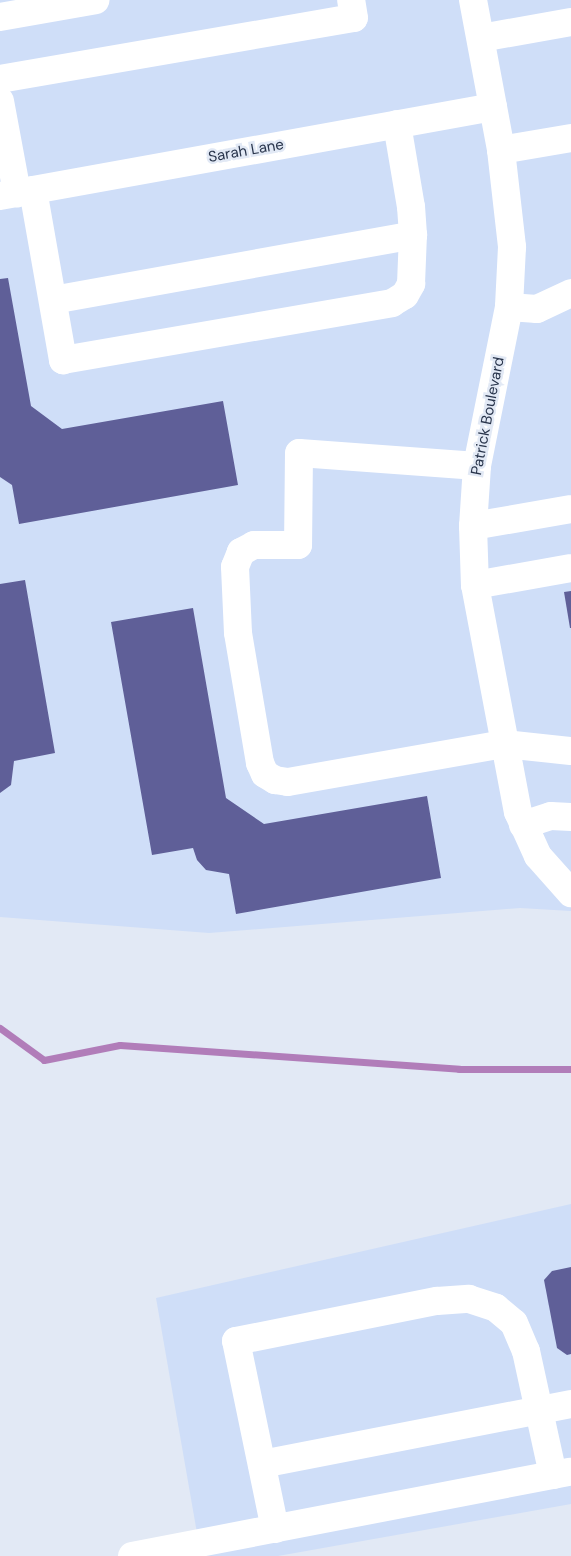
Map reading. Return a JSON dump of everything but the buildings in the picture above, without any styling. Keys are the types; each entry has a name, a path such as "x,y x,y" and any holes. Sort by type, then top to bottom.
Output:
{"street":[{"path":"0,16 96,0"},
{"path":"0,80 354,18 351,0"},
{"name":"Patrick Boulevard","path":"474,0 501,150 512,247 509,307 477,466 473,526 475,585 504,744 522,825 538,856 571,893"},
{"path":"480,38 571,22"},
{"path":"0,102 17,193 53,300 63,360 392,303 405,295 411,284 413,235 411,206 397,124"},
{"name":"Sarah Lane","path":"17,193 493,107"},
{"path":"501,150 571,138"},
{"path":"53,300 413,235"},
{"path":"509,307 537,309 571,293"},
{"path":"477,466 299,453 298,545 254,544 241,552 235,567 238,632 260,763 265,774 275,780 288,782 504,744 571,751"},
{"path":"473,526 571,509"},
{"path":"475,585 571,568"},
{"path":"522,825 551,816 571,816"},
{"path":"132,1556 562,1473 539,1410 523,1336 514,1323 496,1308 469,1298 437,1301 236,1341 275,1528"},
{"path":"262,1464 571,1404"}],"shaded area":[{"path":"0,0 571,0 571,911 520,908 209,933 0,917"},
{"path":"571,1204 571,1504 278,1556 201,1556 156,1298"}],"waterway":[{"path":"0,1028 44,1060 120,1045 459,1069 571,1069"}]}
